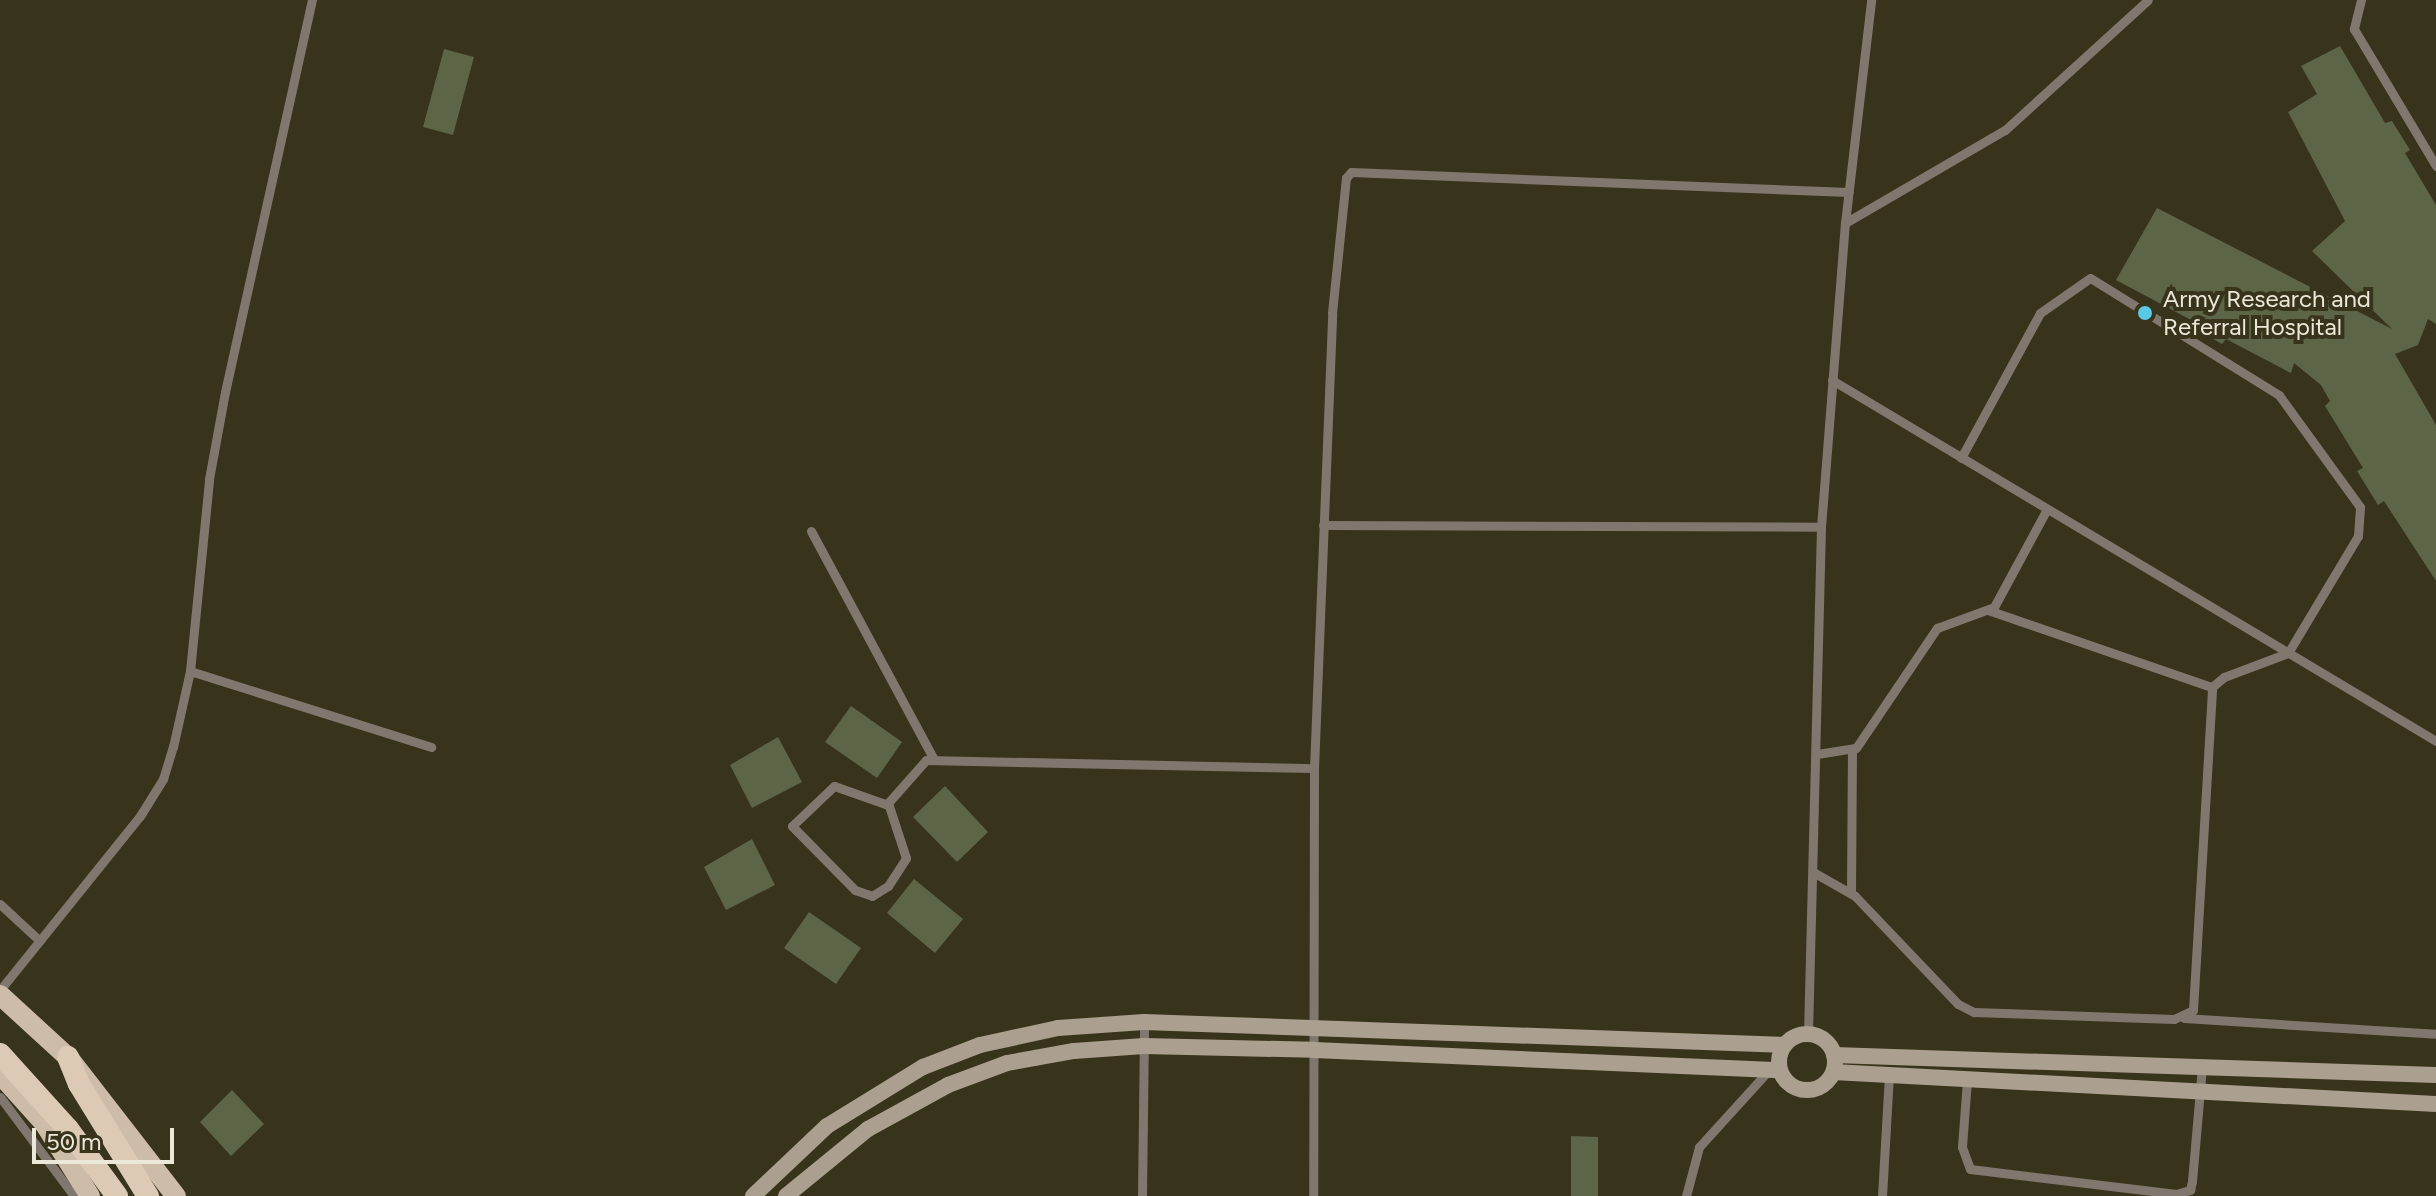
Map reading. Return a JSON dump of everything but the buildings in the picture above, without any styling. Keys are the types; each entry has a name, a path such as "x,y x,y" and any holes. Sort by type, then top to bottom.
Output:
{"highway":[{"path":"0,1054 68,1129 117,1196"},
{"path":"68,1057 148,1196"}],"main road":[{"path":"0,992 68,1057 176,1196"},
{"path":"753,1196 827,1126 923,1067 1009,1037 1144,1022 1785,1045 1808,1034 1824,1040 1834,1055 1833,1072 1823,1086 1806,1090 1790,1084 1774,1070 1314,1050 1144,1046 1007,1063 948,1085 868,1129 786,1196"},
{"path":"1774,1070 1785,1045"},
{"path":"1834,1055 2436,1075"},
{"path":"1833,1072 2436,1104"},
{"path":"0,1074 44,1123 90,1196"}],"lane":[{"path":"0,992 157,789 190,671 209,479 225,392 312,0"},
{"path":"1808,1034 1821,527 1845,223 1871,0"},
{"path":"1845,223 2005,130 2148,0"},
{"path":"2361,0 2354,29 2436,166"},
{"path":"1313,1196 1314,768 1332,313 1346,178 1351,172 1849,192"},
{"path":"1961,458 2040,313 2090,278 2279,395 2360,507 2358,536 2288,653 2224,677 2212,687 2195,1000 2193,1010 2181,1018"},
{"path":"1832,380 2436,741"},
{"path":"1851,892 1852,751 1933,632 1988,610 2047,509"},
{"path":"1323,525 1821,527"},
{"path":"811,531 934,759"},
{"path":"1988,610 2212,687"},
{"path":"190,671 431,747"},
{"path":"1817,754 1852,751"},
{"path":"888,805 920,764 934,759 1314,768"},
{"path":"834,786 888,805 906,858 888,886 872,896 855,890 792,826 834,786"},
{"path":"1813,872 1851,892 1958,1004 1974,1012 2181,1018 2436,1034"},
{"path":"0,904 40,941"},
{"path":"1142,1196 1144,1022"},
{"path":"1967,1080 1962,1147 1970,1169 2176,1194 2190,1190 2202,1067"},
{"path":"1686,1196 1699,1147 1774,1070"},
{"path":"1882,1196 1889,1075"},
{"path":"0,1097 74,1196"}],"place":[{"name":"Army Research and Referral Hospital","path":"2145,313"}]}
